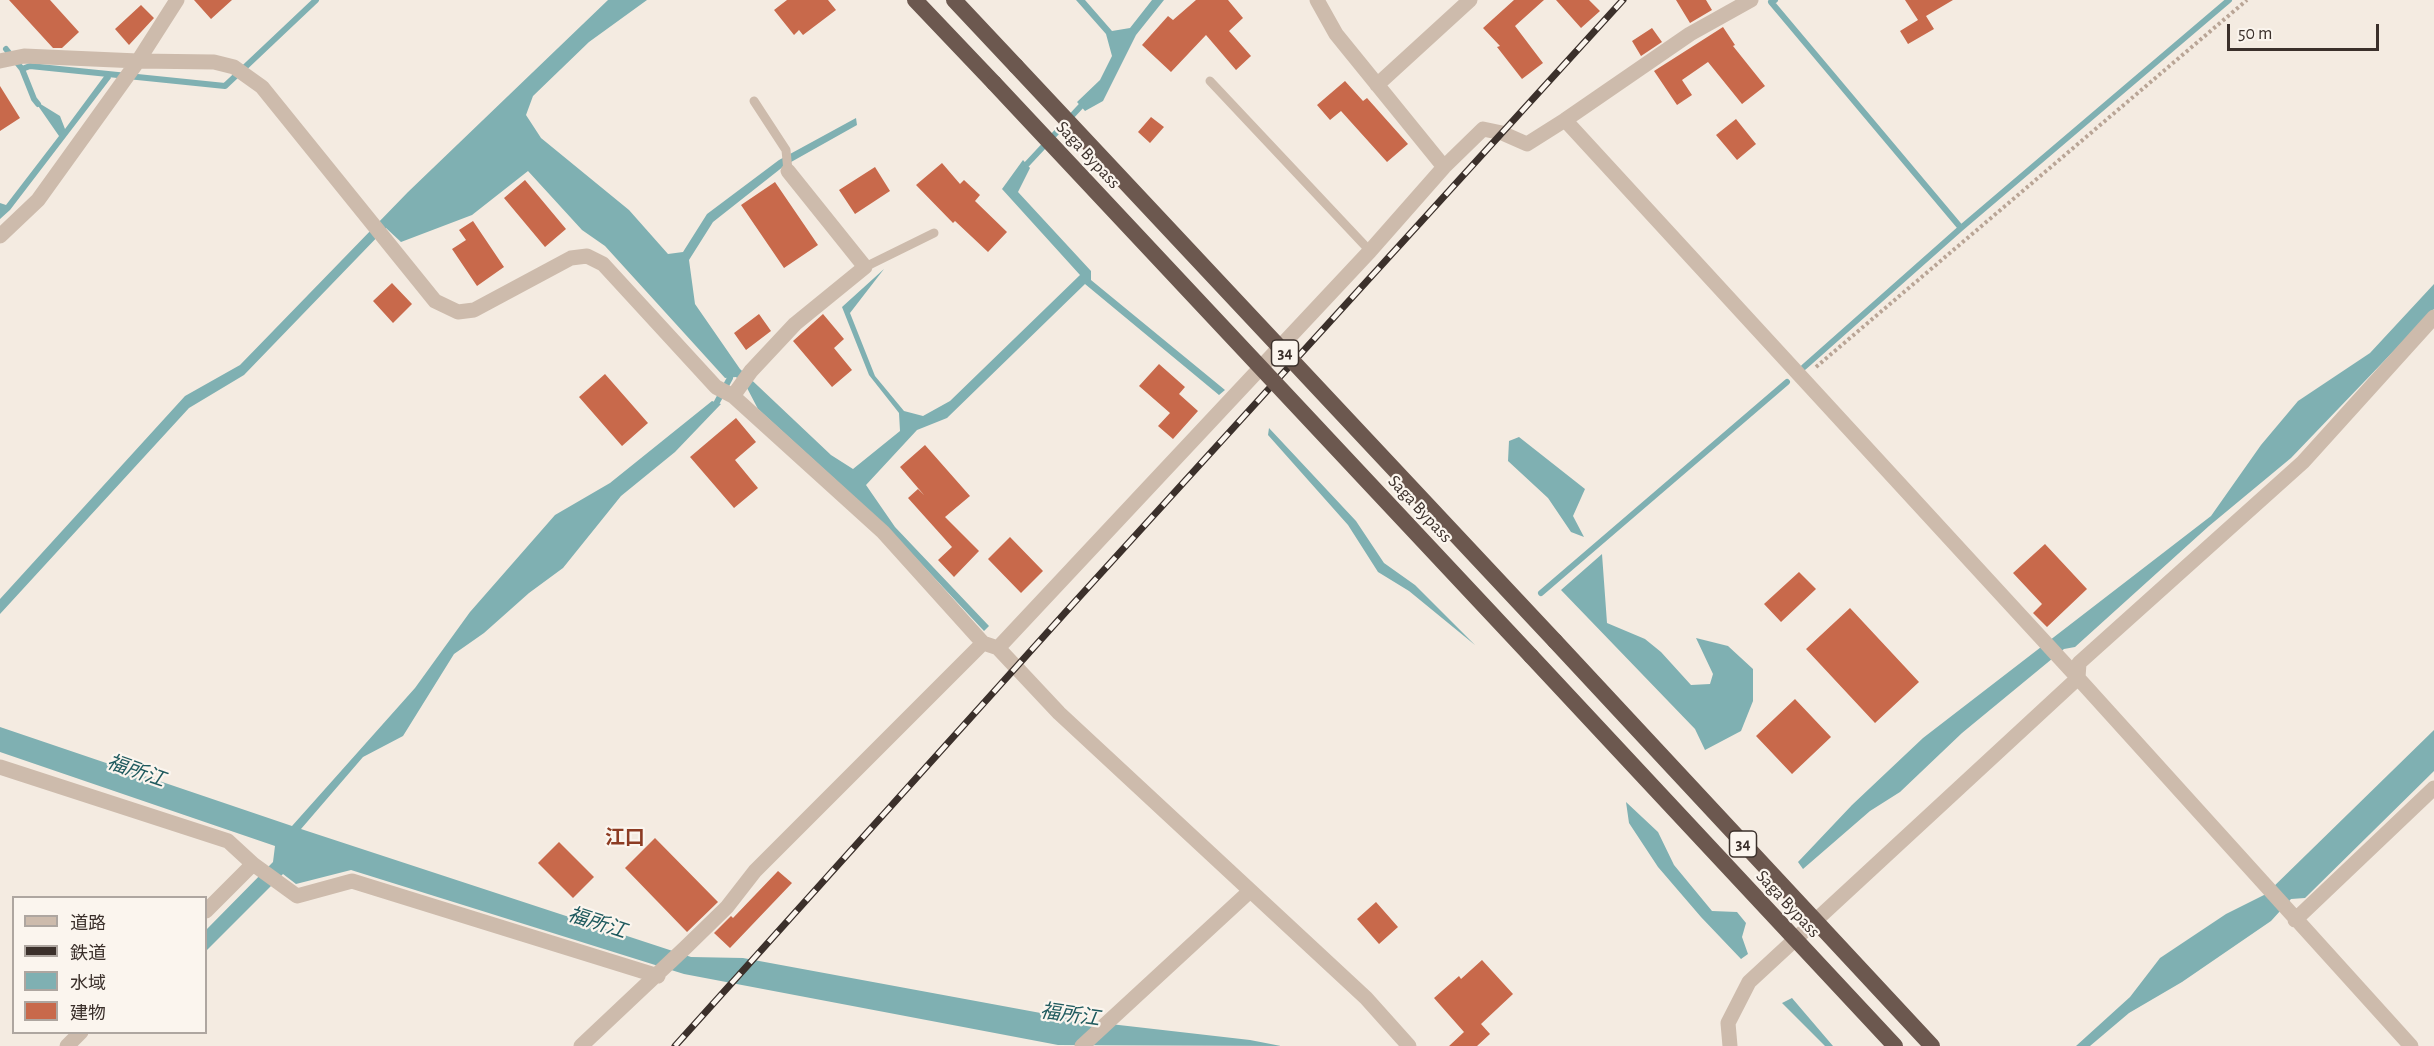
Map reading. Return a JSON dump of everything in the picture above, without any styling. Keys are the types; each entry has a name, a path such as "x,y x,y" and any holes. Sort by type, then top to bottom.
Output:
{"highway":[{"name":"Saga Bypass","path":"915,0 1895,1046"},
{"name":"Saga Bypass","path":"954,0 1932,1046"}],"street":[{"path":"0,236 38,200 138,61 177,0"},
{"path":"1317,0 1336,34 1444,167"},
{"path":"1377,86 1470,0"},
{"path":"581,1046 727,907 755,872 991,646 1370,251 1444,167 1483,129 1502,133 1527,144 1690,34 1751,0"},
{"path":"2,61 24,56 214,62 240,71 262,87 435,301 458,312 474,310 571,258 587,256 603,264 728,391 883,532 991,646 1059,713 1366,998 1409,1046"},
{"path":"1565,120 2062,660 2410,1046"},
{"path":"728,391 751,371 795,324 865,267 788,171"},
{"path":"1730,1046 1728,1023 1749,982 2078,678 2079,663 2303,462 2434,317"},
{"path":"0,767 228,841 253,864 297,896 352,881 658,975"},
{"path":"2291,915 2434,788"},
{"path":"207,909 253,864"},
{"path":"1082,1046 1250,891"},
{"path":"67,1046 79,1034"}],"lane":[{"path":"1210,81 1370,251"},
{"path":"754,101 786,150 788,171"},
{"path":"865,267 934,233"}],"path":[{"path":"1804,378 2247,0"}],"water":[{"path":"608,0 647,0 589,42 533,96 526,115 541,138 629,210 668,254 683,252 707,214 779,160 856,118 857,125 784,166 713,222 689,260 695,304 740,369 831,455 853,469 900,431 899,413 869,375 842,307 884,269 850,313 875,376 904,411 923,416 950,401 1080,275 1002,189 1023,160 1030,168 1018,192 1091,271 1091,280 1225,390 1219,395 1085,284 947,418 917,430 866,485 895,527 989,626 984,631 885,525 758,409 746,386 736,377 725,378 605,246 582,230 528,171 472,215 401,242 386,228 244,375 189,408 0,614 0,599 185,396 240,365 408,192"},
{"path":"1076,0 1085,0 1112,31 1130,28 1152,0 1164,0 1136,35 1103,101 1085,111 1077,102 1100,80 1112,56 1106,34"},
{"path":"108,71 111,78 10,210 0,219 0,203 6,205 59,136 34,100 60,116 65,129"},
{"path":"2434,284 2434,309 2291,458 2209,526 2075,647 2064,649 1962,733 1900,792 1870,811 1803,869 1798,862 1852,805 1923,738 2211,516 2261,445 2298,401 2370,353"},
{"path":"712,401 721,404 675,452 621,496 563,568 529,593 484,633 454,654 403,736 363,757 301,829 691,957 743,958 1084,1021 1250,1040 1281,1046 1058,1045 684,974 351,870 296,884 283,874 207,950 207,929 273,862 275,846 0,752 0,727 292,826 415,688 470,612 555,515 610,483"},
{"path":"1269,428 1356,521 1384,563 1415,585 1475,645 1409,591 1378,572 1348,525 1268,435"},
{"path":"1519,437 1585,489 1573,516 1584,537 1571,532 1548,498 1508,461 1509,441"},
{"path":"1602,554 1607,623 1645,639 1661,652 1691,685 1710,684 1713,674 1696,638 1728,646 1753,669 1753,701 1741,731 1705,750 1695,729 1561,590"},
{"path":"2434,730 2434,771 2305,898 2291,899 2271,921 2182,982 2129,1013 2090,1046 2076,1046 2130,997 2160,958 2226,914 2266,894"},
{"path":"1626,802 1658,832 1674,865 1712,911 1737,912 1746,923 1742,937 1748,954 1741,959 1658,867 1629,823"},
{"path":"1792,998 1833,1046 1825,1046 1782,1003"}],"building":[{"path":"9,0 50,0 79,32 62,48 53,48"},
{"path":"194,0 232,0 211,19"},
{"path":"787,0 828,0 836,10 803,35 799,30 794,35 774,10"},
{"path":"1196,0 1228,0 1243,18 1229,31 1251,56 1236,70 1206,35 1171,72 1142,45 1168,16 1173,20"},
{"path":"1514,0 1544,0 1515,26 1543,63 1522,79 1497,47 1500,46 1483,28"},
{"path":"1556,0 1589,0 1600,11 1581,28"},
{"path":"1676,0 1706,0 1712,10 1690,23"},
{"path":"1905,0 1953,0 1926,16 1934,29 1908,44 1900,31 1918,20"},
{"path":"141,5 154,18 129,45 115,29"},
{"path":"1723,27 1735,45 1733,46 1765,86 1742,104 1708,62 1682,80 1692,95 1677,105 1654,71"},
{"path":"1652,28 1662,42 1641,56 1632,41"},
{"path":"1345,81 1363,101 1367,98 1408,144 1387,162 1341,111 1330,120 1317,105"},
{"path":"0,86 20,118 0,131"},
{"path":"1151,117 1164,127 1150,143 1138,132"},
{"path":"1736,119 1756,144 1737,160 1716,135"},
{"path":"942,163 960,184 964,180 980,195 975,201 1007,232 988,252 955,221 953,223 916,185"},
{"path":"875,167 890,191 855,214 839,190"},
{"path":"525,180 566,229 545,247 504,198"},
{"path":"775,182 818,245 784,268 741,205"},
{"path":"473,221 504,267 477,286 452,249 466,240 459,230"},
{"path":"392,283 412,304 393,323 373,301"},
{"path":"759,314 771,331 746,350 734,333"},
{"path":"823,314 844,339 834,348 852,370 832,387 793,341"},
{"path":"1159,364 1185,387 1179,394 1198,411 1173,439 1158,426 1170,413 1139,386"},
{"path":"605,374 648,423 622,446 579,397"},
{"path":"736,418 756,442 735,460 758,488 734,508 690,457"},
{"path":"925,445 970,496 945,517 979,551 954,577 938,560 952,547 908,498 918,489 924,495 900,467"},
{"path":"1010,537 1043,571 1021,593 988,559"},
{"path":"2045,544 2087,589 2047,627 2033,613 2042,604 2013,573"},
{"path":"1799,572 1816,589 1781,622 1764,604"},
{"path":"1850,608 1919,682 1875,723 1806,649"},
{"path":"1795,699 1831,737 1792,774 1756,736"},
{"path":"655,838 718,902 687,932 625,868"},
{"path":"559,842 594,877 573,898 538,863"},
{"path":"778,871 792,883 730,948 714,933 731,916 733,918"},
{"path":"1376,902 1398,927 1379,944 1357,919"},
{"path":"1482,960 1513,994 1481,1024 1490,1034 1477,1046 1449,1046 1464,1032 1434,998 1459,976 1461,979"}],"waterway":[{"path":"6,49 22,69 30,66 225,86 316,0"},
{"path":"1775,0 1771,2 1961,228"},
{"path":"1804,367 1961,228 2229,0"},
{"path":"22,69 38,104"},
{"path":"1027,164 1081,106"},
{"path":"717,402 730,378"},
{"path":"1541,593 1787,382"}],"railway":[{"path":"675,1046 1072,605 1623,0"}],"district":[{"name":"江口","path":"625,838"}],"water label":[{"name":"福所江","path":"136,771"},
{"name":"福所江","path":"597,923"},
{"name":"福所江","path":"1070,1015"}]}
